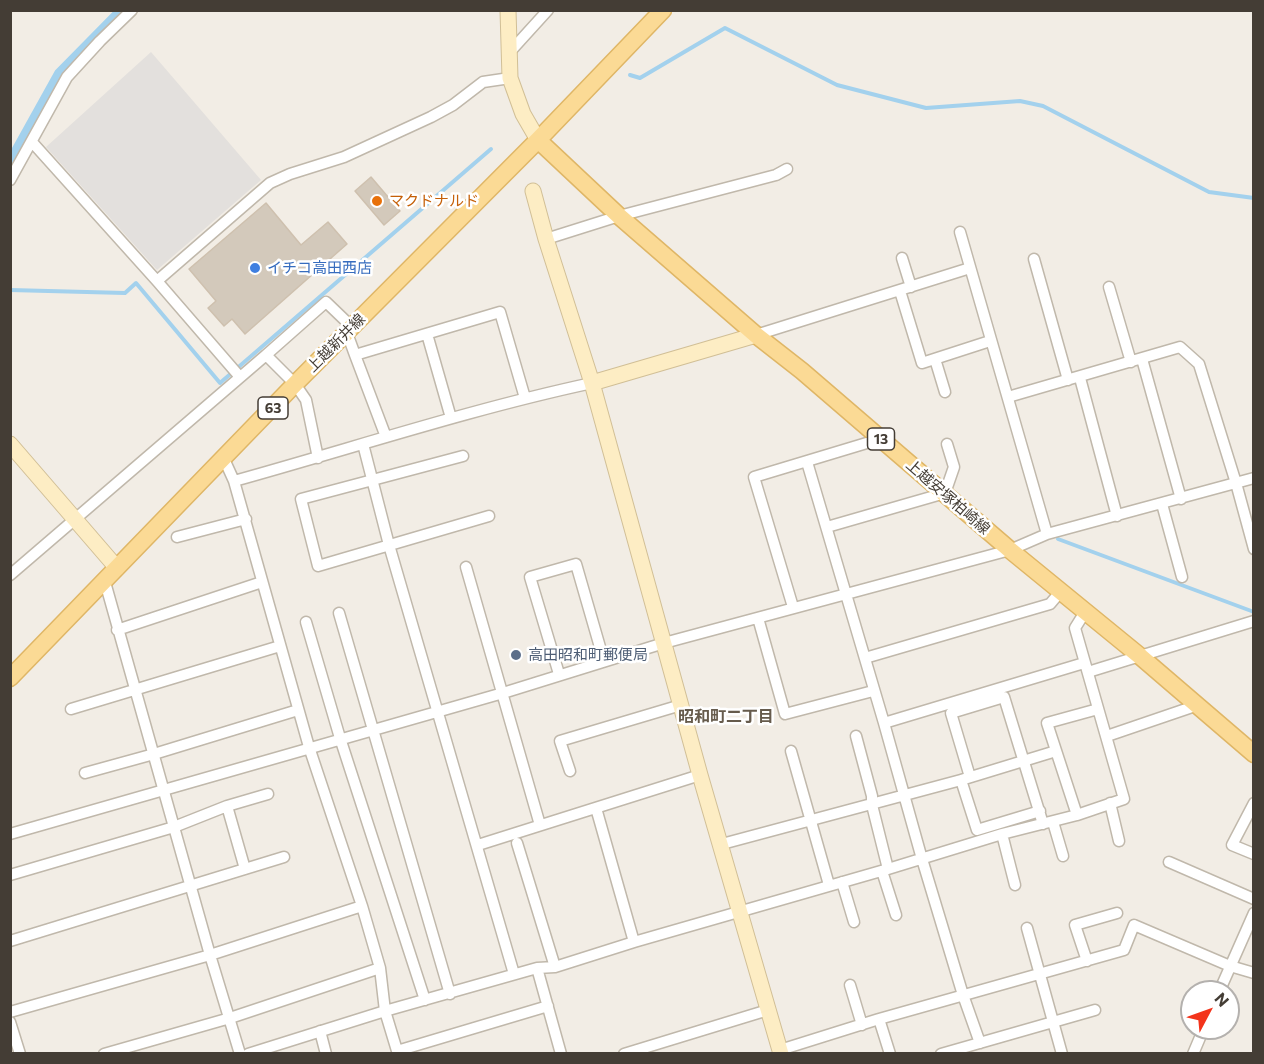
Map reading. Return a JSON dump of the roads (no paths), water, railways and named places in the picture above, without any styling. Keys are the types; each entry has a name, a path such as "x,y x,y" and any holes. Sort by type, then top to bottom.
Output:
{"main road":[{"name":"上越新井線","path":"10,678 663,10"},
{"name":"上越安塚柏崎線","path":"538,140 619,216 756,335 802,371 1010,550 1141,657 1195,706 1254,754"}],"street":[{"path":"10,180 67,77 132,10"},
{"path":"508,10 510,78 523,114 538,140"},
{"path":"508,54 548,10"},
{"path":"157,281 270,183 290,174 344,158 431,117 453,105 483,82 510,78"},
{"path":"32,142 240,377"},
{"path":"546,239 619,216 776,175 787,169"},
{"path":"533,191 592,383 700,775 781,1052 879,1019 1124,950 1134,925 1230,966 1254,973"},
{"path":"960,232 1047,534"},
{"path":"902,258 906,289 922,363 990,341"},
{"path":"1034,259 1068,380"},
{"path":"234,482 451,418 592,383 756,335 970,268"},
{"path":"1109,287 1181,499"},
{"path":"10,575 326,302 350,330 355,355 386,437"},
{"path":"355,355 500,312 525,398"},
{"path":"428,334 451,418"},
{"path":"1008,398 1180,347 1199,364 1254,549"},
{"path":"266,355 295,384 306,400 318,458"},
{"path":"935,359 945,392"},
{"path":"1080,378 1117,516"},
{"path":"793,607 754,477 880,439"},
{"path":"10,444 117,568"},
{"path":"363,444 436,710 478,844 514,974"},
{"path":"827,527 945,493 954,467 947,444"},
{"path":"463,456 301,499 318,566 489,516"},
{"path":"224,459 246,519 309,747 362,906 380,968 385,1011 398,1052 548,1006"},
{"path":"807,462 922,859 980,1043"},
{"path":"10,834 436,710 503,693 664,643 1010,550 1047,534 1254,478"},
{"path":"1162,504 1182,577"},
{"path":"177,537 246,519"},
{"path":"560,674 530,577 576,564 604,661"},
{"path":"466,567 540,825"},
{"path":"105,582 210,955 240,1053"},
{"path":"117,630 262,582"},
{"path":"865,658 1050,604 1061,591"},
{"path":"248,1053 514,974 537,968 555,967 1002,834 1077,815 1124,799 1075,628 1085,612"},
{"path":"339,613 450,994"},
{"path":"758,618 787,719 873,691"},
{"path":"884,723 1086,667 1141,657 1254,621"},
{"path":"306,622 340,738 425,1000"},
{"path":"71,709 280,646"},
{"path":"1040,812 977,830 951,713 1004,697 1040,812 1048,823 1063,856"},
{"path":"570,771 560,741 681,705"},
{"path":"1107,736 1195,706"},
{"path":"1077,815 1047,723 1098,709"},
{"path":"85,773 298,710"},
{"path":"856,736 872,796 885,870 896,915"},
{"path":"791,751 829,885"},
{"path":"722,844 811,822 1056,751"},
{"path":"478,844 700,775"},
{"path":"10,875 174,827 227,806 268,794"},
{"path":"1110,803 1119,841"},
{"path":"1254,803 1232,845 1254,854"},
{"path":"227,806 245,869"},
{"path":"596,808 634,942"},
{"path":"1002,834 1015,885"},
{"path":"517,843 555,967"},
{"path":"10,941 284,857"},
{"path":"1169,862 1254,898"},
{"path":"842,882 854,922"},
{"path":"10,1012 210,955 362,906"},
{"path":"1087,961 1075,925 1117,913"},
{"path":"1224,980 1254,913"},
{"path":"1027,928 1062,1053"},
{"path":"104,1053 230,1018 380,968"},
{"path":"537,968 561,1053"},
{"path":"850,986 862,1025"},
{"path":"624,1053 651,1050 768,1010"},
{"path":"941,1053 1095,1010"},
{"path":"879,1019 890,1053"},
{"path":"10,1022 20,1053"},
{"path":"320,1030 326,1053"}],"waterway":[{"path":"10,164 60,74 123,10"},
{"path":"630,75 640,78 725,28 837,85 926,108 1020,101 1043,106 1209,192 1254,198"},
{"path":"10,290 125,293 136,283 220,383 491,149"},
{"path":"1058,539 1254,612"}],"place":[{"name":"マクドナルド","path":"377,201"},
{"name":"イチコ高田西店","path":"255,268"},
{"name":"高田昭和町郵便局","path":"516,655"}],"district":[{"name":"昭和町二丁目","path":"726,717"}]}
